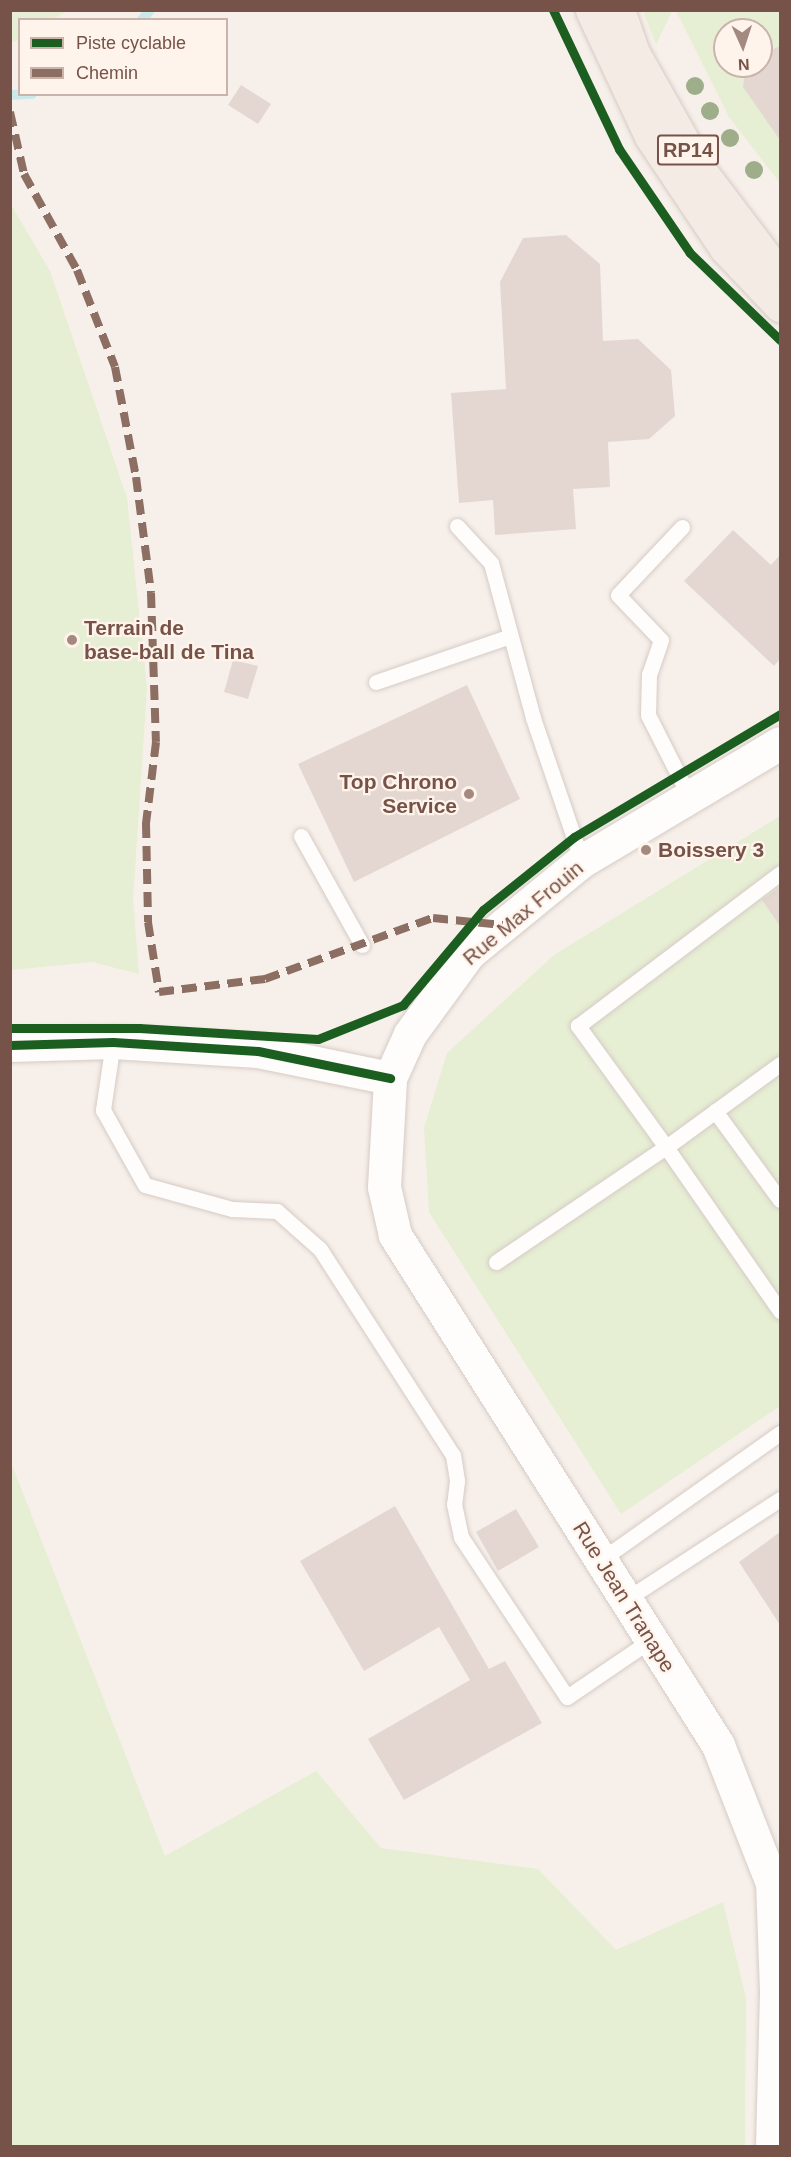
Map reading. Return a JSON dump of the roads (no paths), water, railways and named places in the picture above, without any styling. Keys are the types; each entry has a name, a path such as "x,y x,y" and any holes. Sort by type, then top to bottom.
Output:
{"main road":[{"name":"RP14","path":"592,10 651,136 726,248 780,305"},
{"name":"RP14","path":"618,10 633,53 699,170 766,263 780,276"},
{"name":"Rue Max Frouin","path":"390,1078 410,1034 469,952 582,861 688,794 780,743"},
{"path":"10,1045 113,1042 258,1051 390,1078"},
{"name":"Rue Jean Tranape","path":"390,1078 384,1187 395,1235 718,1745 772,1883 776,1990 772,2146"}],"lane":[{"path":"457,526 491,563 510,636 582,861"},
{"path":"682,527 618,595 661,640 649,674 648,715 688,794"},
{"path":"376,682 510,636"},
{"path":"301,836 362,945"},
{"path":"780,873 578,1026 666,1147 780,1311"},
{"path":"113,1042 103,1110 145,1185 232,1209 277,1211 320,1249 453,1455 457,1481 454,1504 461,1537 567,1697 651,1640"},
{"path":"496,1262 666,1147 780,1064"},
{"path":"715,1111 780,1200"},
{"path":"612,1552 780,1433"},
{"path":"625,1600 780,1499"}],"waterway":[{"path":"144,18 150,10"},
{"path":"10,95 18,95"}],"place":[{"name":"Terrain de base-ball de Tina","path":"72,640"},
{"name":"Top Chrono Service","path":"469,794"},
{"name":"Boissery 3","path":"646,850"}]}
